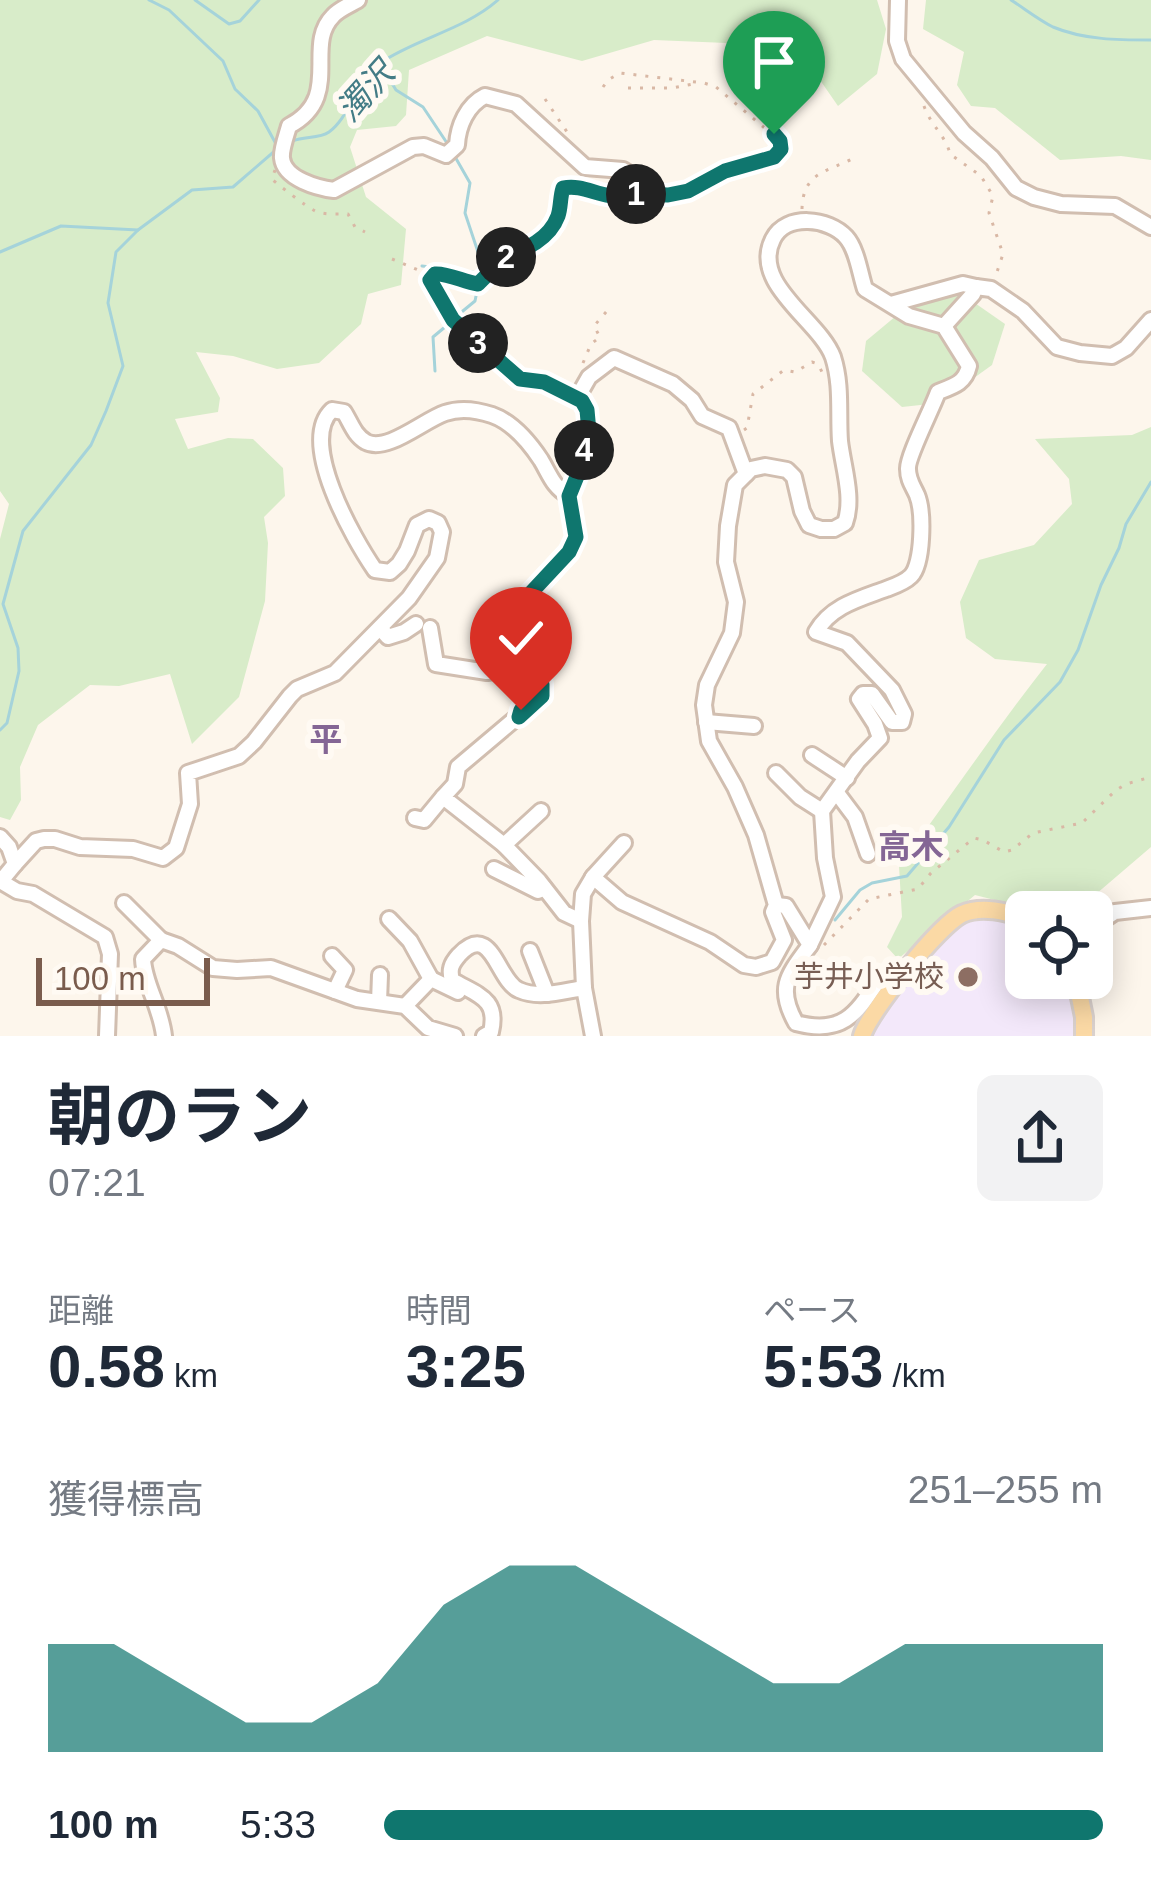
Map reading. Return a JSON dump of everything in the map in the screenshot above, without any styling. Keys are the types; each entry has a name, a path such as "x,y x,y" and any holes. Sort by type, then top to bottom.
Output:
{"main road":[{"path":"862,1036 881,1000 938,932 963,914 987,909 1005,913"},
{"path":"1080,999 1084,1036"}],"street":[{"path":"358,0 334,15 325,29 317,101 304,118 289,126 282,156 287,169 300,179 334,190 413,147 446,155 453,152 468,110 484,96 516,104 585,167 623,170 636,178 637,185 621,197 573,185 563,188 559,214 545,236 495,261 478,284 442,274 430,280 453,320 520,379 580,393"},
{"path":"898,0 897,41 903,59 1016,188 1061,204 1115,206 1151,227"},
{"path":"593,877 622,902 710,942 744,965 772,962 784,940 756,836 710,741 704,705 707,685 732,633 736,602 726,562 736,485 751,469 787,470 794,477 809,524 834,530 845,524 849,511 831,352 775,280 768,250 782,226 811,221 848,239 865,290 909,316 944,326 969,366 960,383 938,392 907,465 910,485 918,497 920,558 913,574 824,617 816,632 847,643 892,690 904,714 902,722 892,722 872,694 859,699 880,737 822,811 833,897 811,945 790,972 784,988 786,1005 796,1023 834,1031 850,1020 882,975 903,977"},
{"path":"891,304 963,284 991,289 1024,311 1057,347 1112,356 1126,348 1151,320"},
{"path":"944,326 979,288"},
{"path":"580,393 589,377 614,358 673,384 702,416 729,428 746,474"},
{"path":"415,818 424,820 455,784 458,767 542,696 542,684 518,661 520,627 527,597 569,552 576,537 569,496 589,432 580,393"},
{"path":"107,1036 110,954 104,937 33,894 16,891 1,881 36,841 44,839 80,848 133,849 164,858 176,848 190,804 188,773 239,755 298,689 335,673 409,598 437,558 442,532 430,519 417,525 399,564 390,572 375,570 323,464 321,428 326,414 344,412 354,431 376,445 446,412 491,415 507,422 530,446 556,489 569,496"},
{"path":"380,628 388,637 423,626 436,664 506,670 542,696"},
{"path":"517,699 519,717"},
{"path":"706,722 754,726"},
{"path":"812,755 848,778"},
{"path":"776,773 822,811"},
{"path":"837,793 855,817 868,854"},
{"path":"443,797 504,845 564,913 581,920"},
{"path":"504,845 541,811"},
{"path":"0,837 15,863"},
{"path":"593,1036 584,988 583,894 623,843"},
{"path":"494,868 538,891 544,889"},
{"path":"124,903 161,940 213,968 271,968 357,999 405,1006 428,1028 455,1036"},
{"path":"776,904 786,906 811,945"},
{"path":"1113,912 1151,908"},
{"path":"389,919 410,940 431,980 476,1001 483,998"},
{"path":"161,940 143,959 143,971 161,1011 164,1032 184,1027"},
{"path":"484,1036 491,1032 494,1012 483,998 449,975 449,968 471,945 493,953 514,988 547,994 584,988"},
{"path":"530,951 547,994"},
{"path":"332,956 345,970 335,991"},
{"path":"380,974 380,1002"},
{"path":"405,1006 431,980"}],"path":[{"path":"603,87 620,73 716,87 780,141 781,149 774,157 725,171 688,191 627,194"},
{"path":"628,88 672,88 698,82"},
{"path":"545,99 569,137 569,153"},
{"path":"924,106 950,154 981,176 993,196 989,213 1004,254 997,274 979,288"},
{"path":"282,156 272,179 275,185 318,212 348,214 355,227 365,232"},
{"path":"802,221 806,184 856,157"},
{"path":"392,260 435,274"},
{"path":"580,393 578,376 591,344 600,337 594,326 607,311"},
{"path":"732,438 747,428 753,394 784,370 795,372 812,362 818,364 831,389 838,392"},
{"path":"811,945 822,948 869,899 918,889 974,838 1004,852 1012,850 1033,833 1082,823 1115,791 1151,777"}],"shaded area":[{"name":"芋井小学校","path":"965,919 1005,921 1005,999 1074,999 1076,1036 872,1036 874,1024 927,953"}],"green space":[{"path":"0,0 877,0 886,29 877,74 838,106 804,57 751,44 654,40 582,61 487,36 409,70 406,115 396,126 357,130 350,147 366,197 406,229 401,285 368,294 361,324 319,363 277,369 233,356 196,352 220,398 218,412 175,419 188,449 228,438 253,439 283,468 285,496 264,517 268,543 265,601 239,697 192,744 170,674 119,686 90,685 38,725 20,767 21,800 10,820 0,817 0,539 9,504 0,491"},
{"path":"926,0 1151,0 1151,160 1121,156 1060,160 995,108 971,106 957,85 964,52 923,29"},
{"path":"926,291 959,292 1005,324 992,365 939,403 902,407 862,371 866,341"},
{"path":"1151,427 1151,847 1100,891 1005,891 1005,903 975,895 898,959 887,947 902,917 899,866 1047,664 995,659 966,638 960,602 979,560 1034,545 1072,504 1069,479 1035,439 1132,435"}],"waterway":[{"name":"濁沢","path":"149,0 169,10 223,61 235,89 258,111 276,144"},
{"path":"195,0 229,24 240,21 259,0"},
{"name":"濁沢","path":"293,141 329,132 380,63 498,0"},
{"name":"濁沢","path":"1011,0 1065,31 1151,40"},
{"path":"380,64 396,90 423,107 449,146"},
{"path":"0,252 61,226 138,230 192,190 233,187 277,149"},
{"path":"454,155 470,183 465,213 482,264 480,276"},
{"path":"0,730 7,723 19,671 18,648 3,604 23,531 91,445 106,411 123,366 108,303 116,252 138,230"},
{"path":"422,266 479,273"},
{"path":"458,315 475,301 477,291"},
{"path":"435,371 433,337 451,322"},
{"path":"835,920 860,890 907,876 949,827 1004,740 1060,682 1078,650 1126,524 1151,482"}],"place":[{"name":"芋井小学校","path":"968,977"}],"district":[{"name":"平","path":"326,739"},
{"name":"高木","path":"911,846"}],"route":[{"path":"521,710 519,717 542,696 542,684 518,661 520,627 527,597 569,552 576,537 569,496 589,432 587,410 582,401 544,382 520,379 453,320 430,280 442,274 478,284 495,261 545,236 559,214 563,188 573,185 621,197 688,191 725,171 774,157 781,149 774,134"}]}
